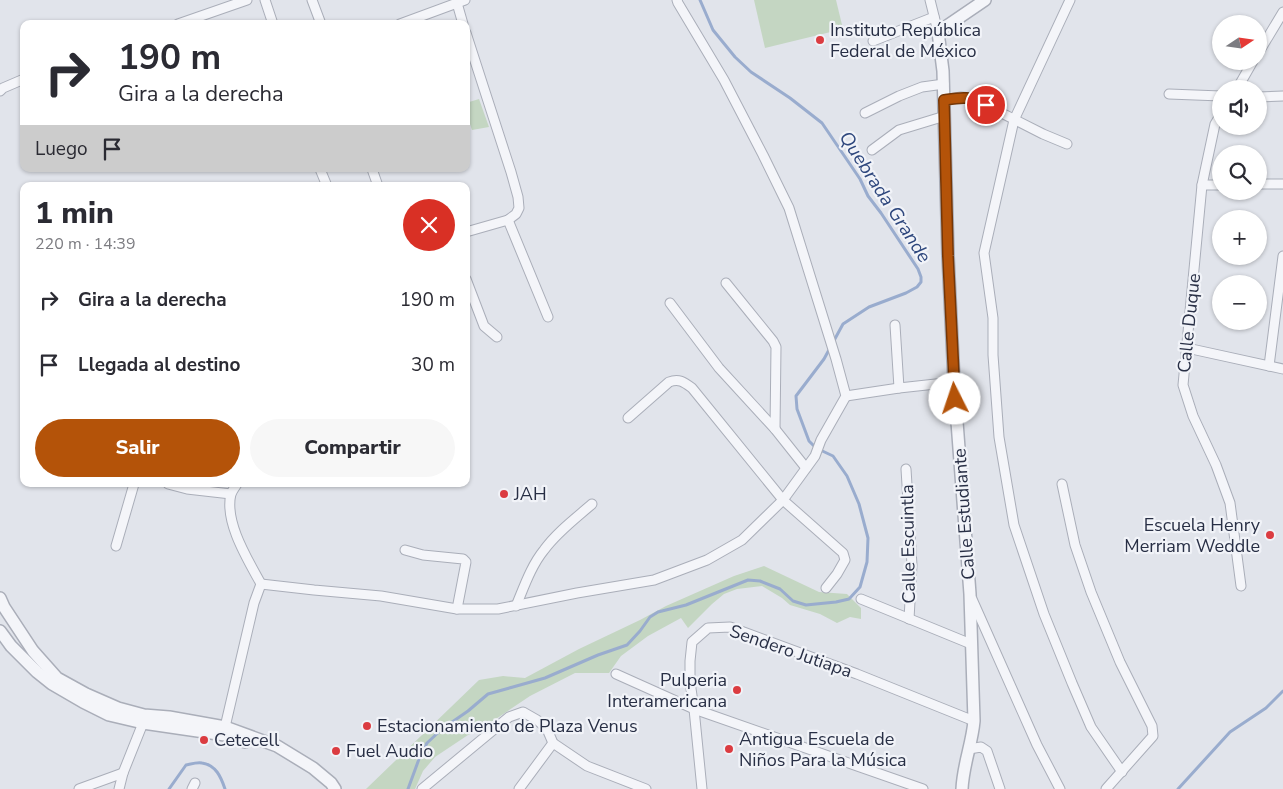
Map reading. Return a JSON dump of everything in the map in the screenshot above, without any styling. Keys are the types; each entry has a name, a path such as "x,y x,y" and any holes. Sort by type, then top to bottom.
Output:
{"street":[{"path":"190,20 247,0"},
{"path":"265,0 272,20"},
{"path":"312,0 320,20"},
{"path":"262,584 380,596 457,609 498,609 654,580 707,560 742,540 783,500 815,456 821,440 846,396 836,359 789,208 733,97 677,0"},
{"name":"Calle Estudiante","path":"930,0 938,32 944,84 948,256 954,382 970,594 974,721 973,734 962,774 962,789"},
{"path":"938,32 984,0"},
{"path":"1070,0 1014,120 984,253 993,318 993,355 999,437 1014,525 1044,614 1091,728 1122,772"},
{"path":"411,20 461,2 463,20"},
{"path":"1268,37 1283,12"},
{"path":"873,41 934,17"},
{"path":"470,45 511,172 519,208 516,214 508,220 470,231"},
{"path":"0,91 20,81"},
{"path":"865,113 922,87 944,84"},
{"path":"1169,94 1212,96"},
{"path":"1267,97 1283,96"},
{"path":"944,100 961,97 972,98 1067,144"},
{"path":"872,150 899,130 945,116"},
{"name":"Calle Duque","path":"1213,135 1202,185 1183,385 1193,416 1216,465 1230,503 1241,586"},
{"path":"1267,184 1283,184"},
{"path":"1202,185 1212,185"},
{"path":"508,220 548,317"},
{"path":"1269,366 1283,256"},
{"path":"726,283 776,347 775,429"},
{"path":"470,289 484,326 498,338"},
{"path":"670,303 719,368 775,429 806,468"},
{"path":"895,325 899,388"},
{"path":"1187,348 1283,369"},
{"path":"628,418 669,382 681,381 692,388 783,500 843,553 845,560 826,588"},
{"path":"846,396 954,382"},
{"name":"Calle Escuintla","path":"906,469 912,565 909,619"},
{"path":"1062,484 1075,545 1091,592 1120,662 1152,726 1153,736 1106,789"},
{"path":"116,546 133,487"},
{"path":"178,487 187,490 231,494"},
{"path":"234,487 231,494 230,512 233,530 262,584"},
{"path":"516,606 532,569 543,550 592,504"},
{"path":"405,550 423,555 463,559 466,562 457,609"},
{"path":"225,727 254,603 262,584"},
{"path":"970,594 1037,744 1060,789"},
{"path":"0,598 4,608 33,651 57,678 86,694 118,708 144,715 169,717 225,727 276,746 312,768 331,783 335,789"},
{"path":"861,599 971,644"},
{"name":"Sendero Jutiapa","path":"702,789 690,682 690,662 692,642 708,628 730,627 857,674 974,721"},
{"path":"0,631 11,646 52,684 109,715 143,723 225,735 275,754 311,776 327,789"},
{"path":"616,674 694,709 923,789"},
{"path":"422,789 509,717 523,712 537,720 547,729 553,744 587,766 642,788"},
{"path":"119,789 123,773 143,723"},
{"path":"519,789 553,744"},
{"path":"969,749 981,747 987,751 1000,789"},
{"path":"79,789 123,773"}],"green space":[{"path":"754,0 836,0 843,29 765,48"},
{"path":"479,99 489,127 472,130 470,124 470,102"},
{"path":"764,566 819,592 847,594 861,608 861,619 850,617 837,623 820,614 790,605 762,586 737,589 724,594 688,628 681,618 648,636 621,656 609,673 575,673 530,696 435,757 423,771 415,789 366,789 479,680 503,676 525,678 666,606 734,576"}],"waterway":[{"name":"Quebrada Grande","path":"408,789 427,743 442,729 488,694 545,678 598,655 627,645 650,617 658,612 686,605 748,580 760,581 780,589 793,601 806,605 849,599 860,587 867,562 868,538 859,504 847,476 833,456 816,448 809,441 797,409 796,396 824,359 843,324 869,307 917,287 921,282 921,277 918,269 868,196 860,179 822,123 790,98 751,72 735,57 713,30 700,0"},
{"path":"1178,789 1230,732 1266,708 1283,691"},
{"name":"Quebrada Grande","path":"169,789 186,765 198,763 211,766 220,776 225,789"}],"place":[{"name":"Instituto República Federal de México","path":"820,40"},
{"name":"JAH","path":"504,494"},
{"name":"Escuela Henry Merriam Weddle","path":"1270,535"},
{"name":"Pulperia Interamericana","path":"737,690"},
{"name":"Estacionamiento de Plaza Venus","path":"367,726"},
{"name":"Cetecell","path":"204,740"},
{"name":"Antigua Escuela de Niños Para la Música","path":"729,749"},
{"name":"Fuel Audio","path":"336,751"}],"route":[{"path":"955,399 948,256 944,100 961,97 972,98 986,105"}]}
